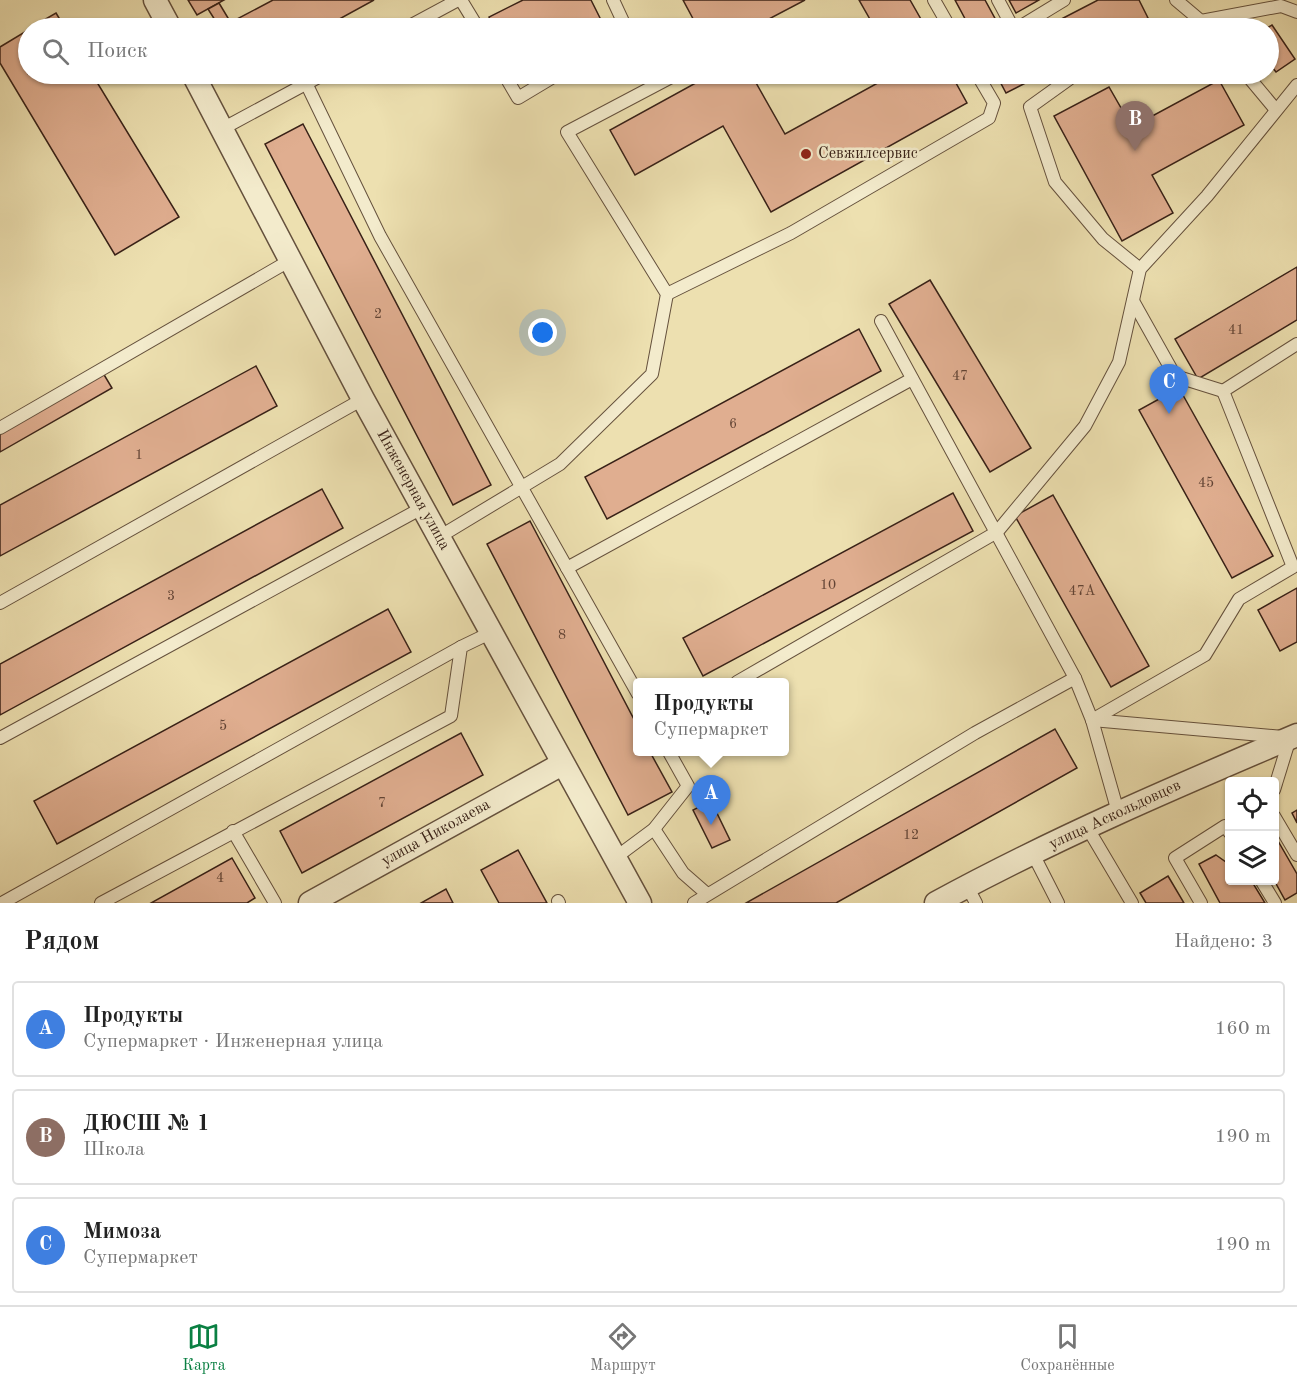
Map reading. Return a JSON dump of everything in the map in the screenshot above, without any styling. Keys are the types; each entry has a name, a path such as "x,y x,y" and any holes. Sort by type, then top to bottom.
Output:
{"street":[{"path":"155,0 165,18"},
{"name":"Инженерная улица","path":"199,84 289,261 363,399 640,903"},
{"name":"улица Аскольдовцев","path":"936,903 971,895 1032,852 1118,812 1295,739"},
{"name":"улица Николаева","path":"310,903 562,764"}],"lane":[{"path":"425,18 459,0 471,18"},
{"path":"613,0 621,18"},
{"path":"934,0 944,18"},
{"path":"998,0 1010,18"},
{"path":"1033,18 1064,0"},
{"path":"1176,0 1196,18"},
{"path":"1232,18 1297,4"},
{"path":"1281,6 1297,12"},
{"path":"222,129 304,84"},
{"path":"306,84 380,236 633,685"},
{"path":"510,84 518,98 541,84"},
{"path":"439,537 560,464 652,374 667,294 567,132 658,84"},
{"path":"667,294 791,233 989,118 994,103 983,84"},
{"path":"1062,84 1030,107 1055,182 1102,239 1140,269"},
{"path":"1254,84 1276,110"},
{"path":"744,678 997,532 1085,426 1119,362 1140,269 1207,196 1297,85"},
{"path":"0,428 289,261"},
{"path":"1133,301 1175,376 1223,390 1297,344"},
{"path":"881,321 1075,678 1092,720 1118,812"},
{"path":"567,568 912,379"},
{"path":"1092,720 1204,655 1239,598 1295,566 1223,390"},
{"path":"0,603 363,399"},
{"path":"0,738 422,508"},
{"path":"2,903 490,633"},
{"path":"101,903 451,716 461,647"},
{"path":"694,903 993,722 1075,678"},
{"path":"1092,720 1295,739 1279,780"},
{"path":"615,858 654,829 688,786 671,756"},
{"path":"1279,823 1297,855"},
{"path":"1201,903 1175,858 1225,826 1229,831"},
{"path":"1087,827 1132,903"},
{"path":"654,829 683,873 707,894"},
{"path":"233,831 275,903"},
{"path":"1032,852 1058,903"},
{"path":"1263,885 1275,903"}],"building":[{"path":"188,0 224,0 197,15"},
{"path":"273,0 374,0 341,18 239,18"},
{"path":"523,0 591,0 600,18 489,18"},
{"path":"683,0 805,0 771,18 693,18"},
{"path":"859,0 910,0 920,18 869,18"},
{"path":"955,0 985,0 995,18 965,18"},
{"path":"1009,0 1039,0 1016,13"},
{"path":"1098,0 1139,0 1148,18 1063,18"},
{"path":"219,3 228,18 214,18 208,9"},
{"path":"56,13 59,18 47,18"},
{"path":"1279,35 1295,59 1279,70"},
{"path":"18,36 18,84 98,84 179,217 115,255 0,63 0,47"},
{"name":"Севжилсервис","path":"694,84 757,84 785,134 876,84 957,84 967,103 771,212 723,126 635,175 610,130"},
{"path":"1001,84 1024,84 1006,93"},
{"path":"1212,84 1221,84 1244,125 1152,175 1173,213 1122,241 1054,116 1109,87 1132,127"},
{"path":"303,124 491,485 453,505 265,144"},
{"path":"1297,267 1297,320 1198,379 1175,339"},
{"path":"930,280 1031,448 990,472 889,304"},
{"path":"859,329 881,371 607,519 585,477"},
{"path":"256,366 277,406 0,556 0,505"},
{"path":"103,373 112,388 0,452 0,433"},
{"path":"1179,388 1273,556 1232,578 1139,410"},
{"path":"322,489 343,528 0,715 0,664"},
{"path":"953,493 973,531 703,676 683,638"},
{"path":"1053,495 1149,666 1111,687 1015,516"},
{"path":"530,521 633,717 633,756 652,756 672,792 628,815 487,544"},
{"path":"1297,588 1297,642 1280,651 1258,610"},
{"path":"388,609 411,652 57,844 34,801"},
{"path":"1055,729 1077,768 836,903 746,903"},
{"path":"461,733 483,775 302,873 280,831"},
{"path":"711,801 730,840 712,848 693,810"},
{"path":"1297,810 1297,823 1292,813"},
{"path":"1279,843 1297,874 1297,893 1285,900 1277,885 1279,885"},
{"path":"518,850 547,903 499,903 481,870"},
{"path":"1216,855 1225,861 1225,885 1254,885 1265,903 1220,903 1199,864"},
{"path":"232,858 255,898 247,903 151,903"},
{"path":"1168,876 1184,903 1146,903 1140,893"},
{"path":"446,889 453,903 421,903"}],"place":[{"name":"ДЮСШ № 1","path":"1135,151"},
{"name":"Севжилсервис","path":"806,154"},
{"name":"Мимоза","path":"1169,414"},
{"name":"Продукты","path":"711,825"}]}
